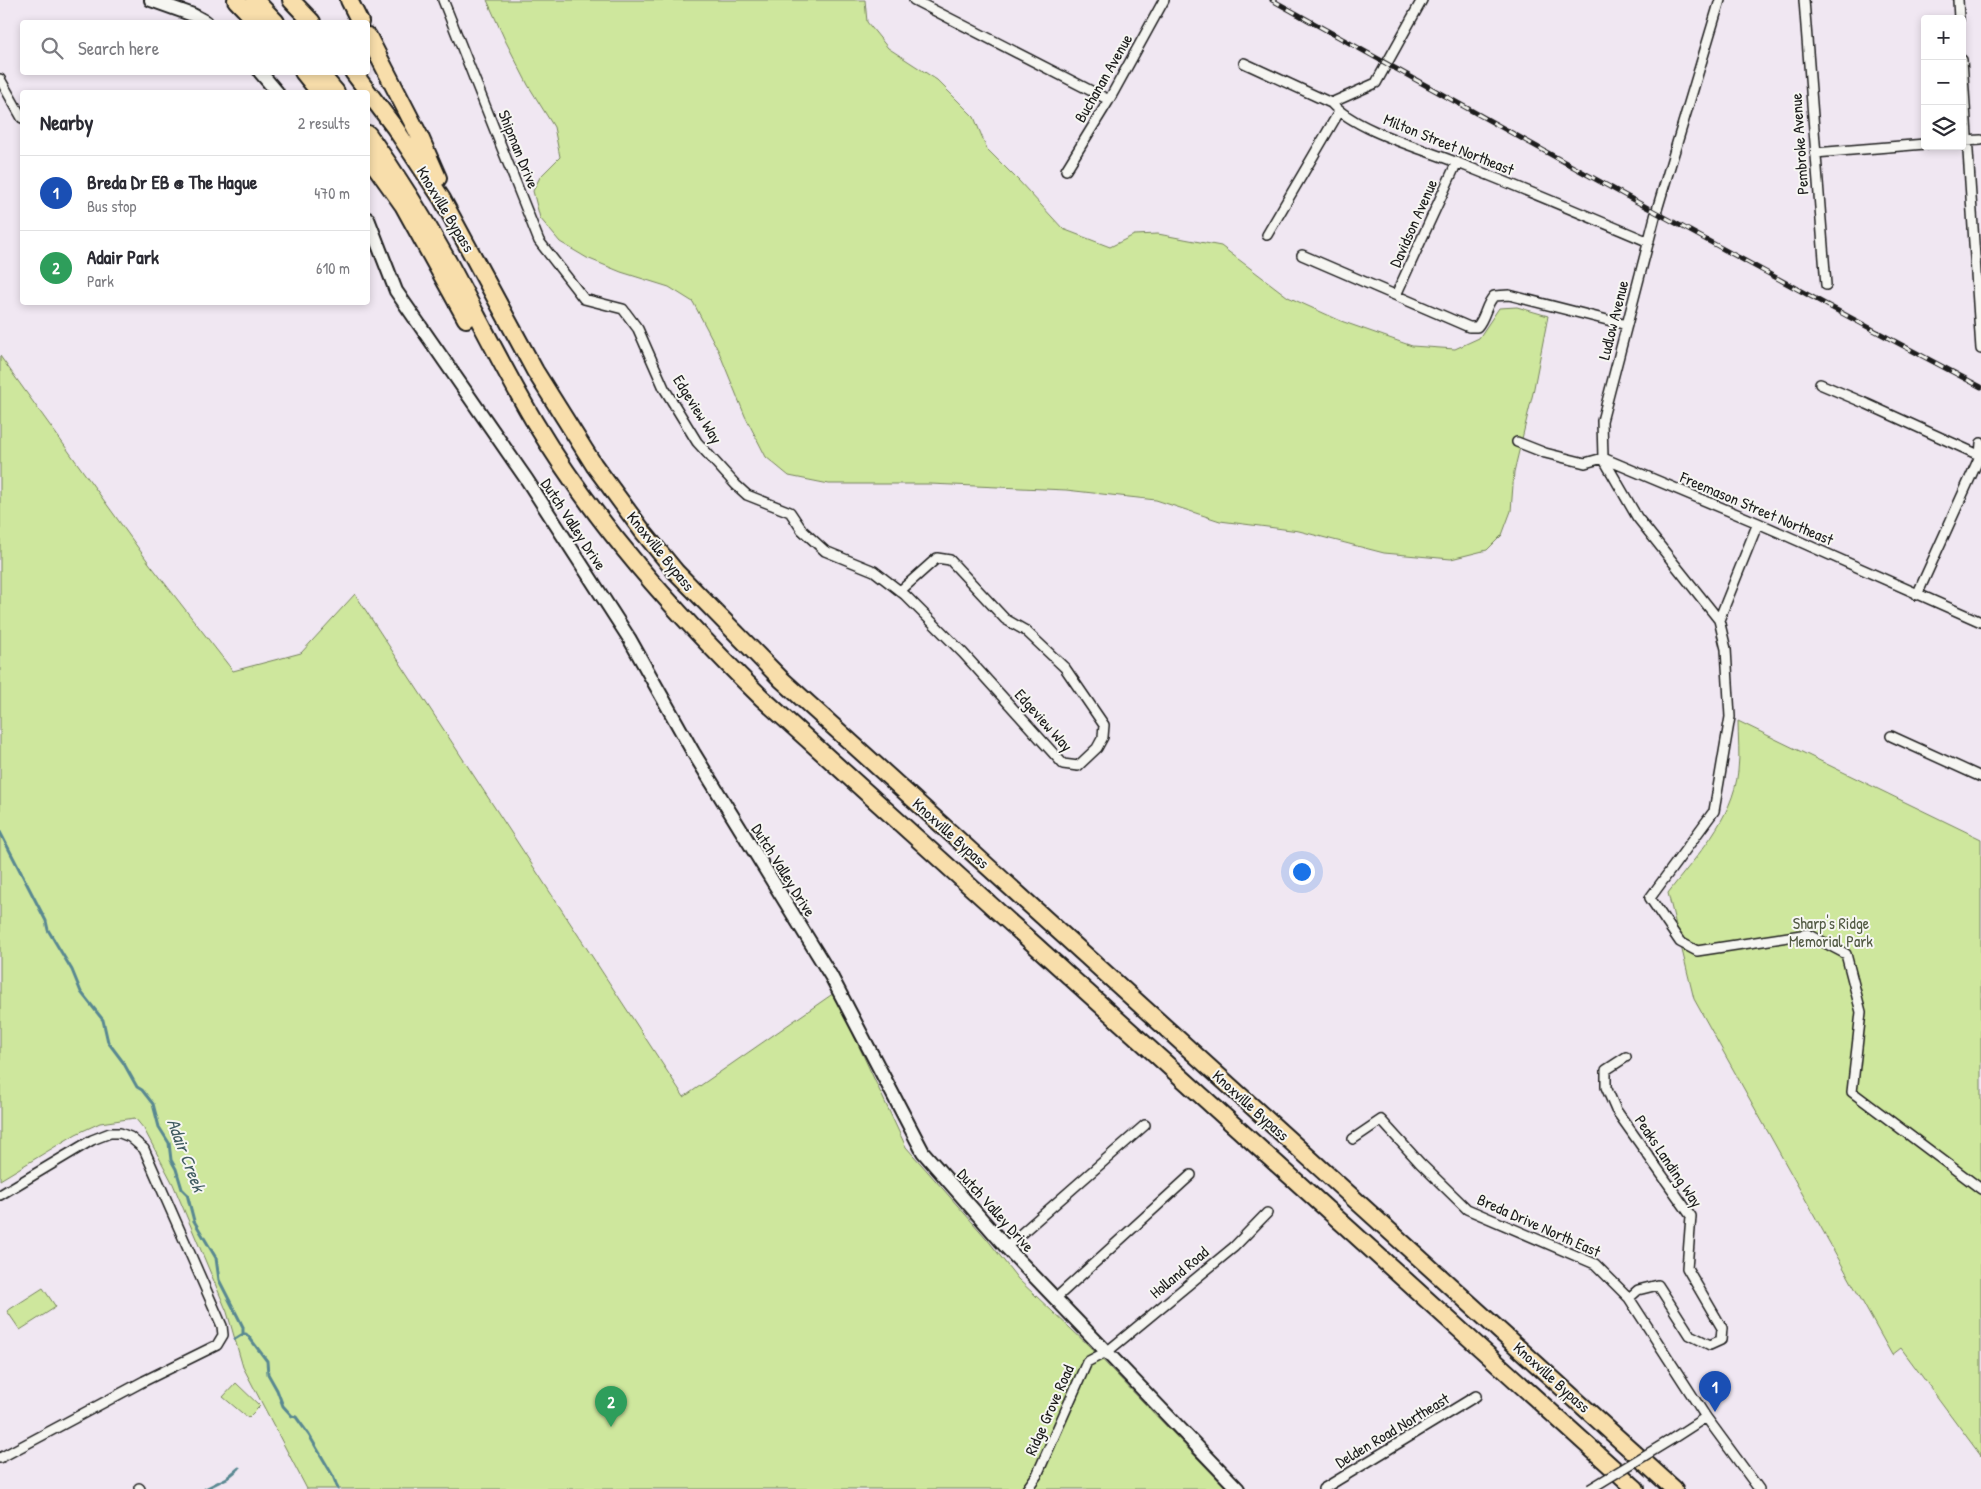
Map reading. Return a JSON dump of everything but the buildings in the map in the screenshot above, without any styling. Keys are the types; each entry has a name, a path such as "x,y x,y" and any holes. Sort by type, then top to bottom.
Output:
{"highway":[{"path":"236,0 255,20"},
{"path":"255,0 274,20"},
{"path":"291,0 310,20"},
{"path":"348,0 359,20"},
{"path":"370,40 420,137 465,239"},
{"path":"305,75 317,90"},
{"path":"322,75 334,90"},
{"name":"Knoxville Bypass","path":"355,75 366,90"},
{"name":"Knoxville Bypass","path":"370,95 405,142 442,198 535,371 582,446 644,533 694,592 781,679 1674,1489"},
{"name":"Knoxville Bypass","path":"370,137 428,227 522,400 564,467 631,558 704,640 762,698 1636,1489"},
{"path":"370,159 403,205 500,381 547,461 581,511 665,614 704,640"}],"street":[{"path":"151,0 202,20"},
{"name":"Shipman Drive","path":"443,0 539,241 584,299"},
{"path":"914,0 1109,100"},
{"name":"Buchanan Avenue","path":"1066,170 1109,100 1164,0"},
{"path":"1331,103 1376,84 1422,0"},
{"name":"Ludlow Avenue","path":"1718,620 1637,517 1603,458 1602,421 1648,242 1720,0"},
{"name":"Pembroke Avenue","path":"1804,0 1826,285"},
{"path":"1958,0 1959,15"},
{"name":"Milton Street Northeast","path":"1244,63 1331,103 1339,112 1384,135 1457,162 1648,242"},
{"path":"263,75 275,90"},
{"path":"0,79 20,114"},
{"path":"1267,235 1339,112"},
{"path":"1966,141 1981,140"},
{"path":"1815,153 1921,144"},
{"path":"1966,150 1981,344"},
{"name":"Davidson Avenue","path":"1396,295 1457,162"},
{"name":"Dutch Valley Drive","path":"370,224 396,290 527,480 629,638 692,752 831,976 923,1152 1006,1247 1108,1351 1238,1489"},
{"path":"1302,255 1469,327 1478,327 1484,320 1488,302 1494,296 1509,295 1627,325"},
{"name":"Edgeview Way","path":"584,299 623,309 638,329 664,388 697,442 747,495 790,512 802,530 825,552 874,572 900,592 963,653 1063,764 1078,766 1097,748 1103,737 1104,725 1065,668 1026,631 1005,619 950,560 937,558 900,592"},
{"path":"1820,384 1980,456"},
{"path":"1517,442 1545,453 1586,463 1603,458"},
{"path":"1917,595 1980,456 1981,443"},
{"name":"Freemason Street Northeast","path":"1603,458 1758,523 1981,622"},
{"path":"1758,523 1718,620 1726,650 1730,717 1714,811 1650,898 1680,942 1696,951 1808,934 1846,954 1860,1012 1852,1092 1981,1189"},
{"path":"1891,736 1981,777"},
{"name":"Peaks Landing Way","path":"1626,1057 1606,1070 1606,1086 1616,1110 1692,1216 1687,1268 1722,1328 1721,1340 1710,1344 1690,1335 1658,1285 1638,1290 1629,1298"},
{"name":"Breda Drive North East","path":"1353,1139 1381,1120 1420,1164 1467,1209 1595,1264 1629,1298 1706,1417 1759,1489"},
{"path":"1006,1247 1145,1125"},
{"path":"0,1195 92,1140 110,1133 120,1133 130,1137 144,1149 222,1326 223,1335 217,1345 144,1381 0,1458"},
{"path":"1056,1298 1191,1175"},
{"name":"Holland Road","path":"1108,1351 1234,1246 1267,1213"},
{"name":"Ridge Grove Road","path":"1027,1489 1037,1475 1087,1362 1108,1351"},
{"name":"Delden Road Northeast","path":"1323,1489 1476,1396"},
{"path":"1590,1489 1706,1417"}],"green space":[{"path":"487,0 865,0 867,22 888,48 937,80 974,117 987,149 1063,229 1110,247 1134,235 1158,234 1221,246 1288,297 1341,321 1412,346 1455,349 1479,338 1499,308 1517,307 1548,316 1533,393 1514,472 1511,511 1502,535 1487,550 1451,559 1384,553 1299,531 1220,521 1156,500 1066,490 930,484 829,484 789,476 766,457 745,416 719,352 693,302 669,287 621,272 587,258 560,242 540,218 533,191 540,177 560,157 554,127 528,85"},
{"path":"0,356 149,563 233,671 301,653 355,594 684,1097 834,993 906,1147 987,1239 1018,1279 1088,1345 1227,1489 307,1489 243,1367 227,1312 173,1184 144,1129 135,1118 100,1123 76,1134 0,1180"},
{"name":"Sharp's Ridge Memorial Park","path":"1738,721 1981,839 1981,1456 1901,1348 1892,1355 1694,999 1668,893 1712,836 1729,805 1735,789 1738,771"},
{"path":"43,1288 56,1307 20,1330 7,1311"},
{"path":"236,1383 260,1406 248,1418 223,1397"}],"waterway":[{"name":"Adair Creek","path":"0,832 46,921 48,930 72,970 81,992 103,1020 108,1042 123,1062 137,1087 142,1090 153,1104 159,1127 169,1143 171,1160 182,1189 187,1194 194,1221 216,1258 219,1280 243,1327 243,1334 249,1337 267,1361 268,1374 283,1406 292,1416 296,1417 309,1435 333,1476 338,1489"},
{"path":"235,1339 243,1334"},
{"path":"205,1489 227,1478 239,1468"}],"railway":[{"path":"1272,0 1714,244 1981,387"}],"place":[{"name":"Breda Dr EB @ The Hague","path":"1715,1412"},
{"name":"Adair Park","path":"611,1427"}]}
